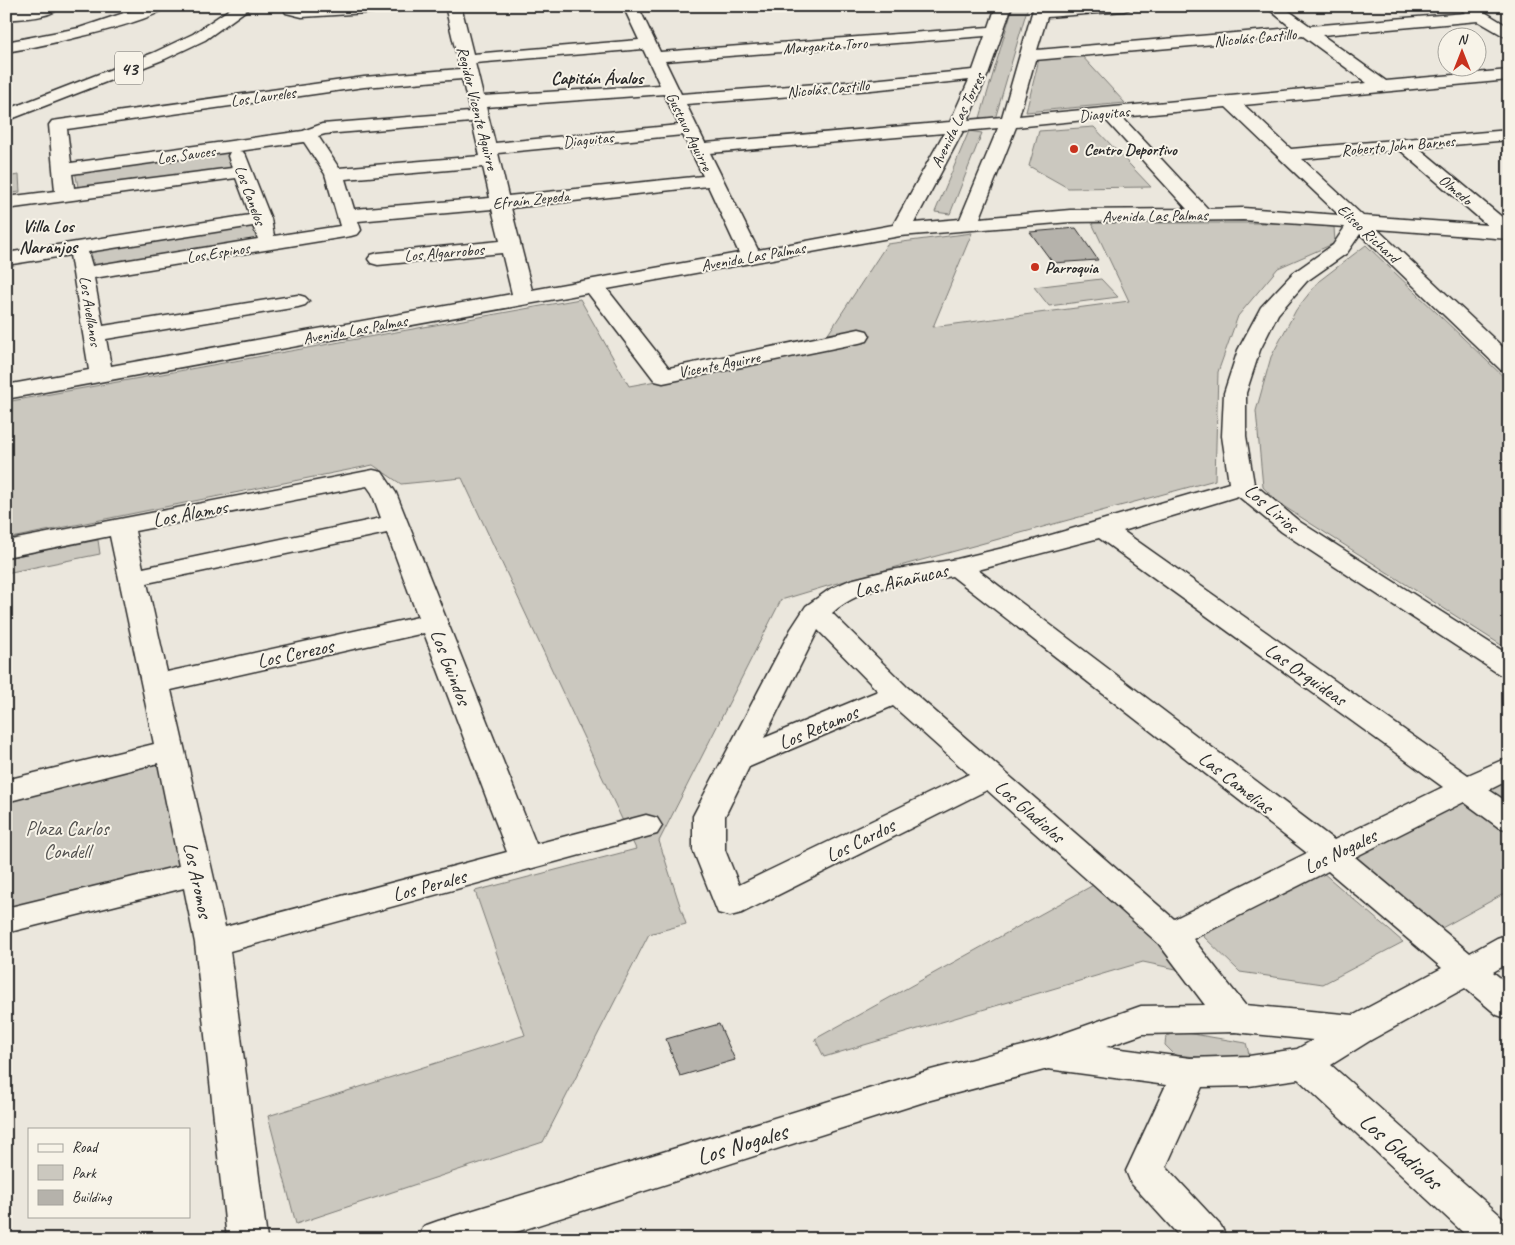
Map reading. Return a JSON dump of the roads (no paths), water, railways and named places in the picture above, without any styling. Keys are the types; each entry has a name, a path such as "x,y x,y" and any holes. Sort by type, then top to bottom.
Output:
{"street":[{"path":"6,47 54,40 119,22 160,6"},
{"name":"43","path":"6,116 159,56 199,37 246,6"},
{"path":"290,6 291,10 302,12 400,6"},
{"name":"Regidor Vicente Aguirre","path":"453,6 523,297"},
{"name":"Gustavo Aguirre","path":"630,6 751,256"},
{"name":"Avenida Las Torres","path":"900,230 958,126 980,74 1004,6"},
{"path":"968,223 1009,122 1041,10 1124,6"},
{"path":"1272,6 1383,87"},
{"path":"1465,6 1505,29"},
{"path":"6,15 46,7 54,40"},
{"name":"Nicolás Castillo","path":"1028,56 1481,16"},
{"name":"Margarita Toro","path":"468,66 651,51 995,31"},
{"name":"Los Laureles","path":"63,170 58,124 468,66"},
{"name":"Nicolás Castillo","path":"478,109 673,95 871,85 980,74"},
{"name":"Diaguitas","path":"699,149 1509,75"},
{"name":"Eliseo Richard","path":"1230,101 1509,365"},
{"name":"Los Sauces","path":"63,170 234,147 310,134 322,129 478,109"},
{"path":"1109,113 1202,214"},
{"name":"Diaguitas","path":"334,174 689,129"},
{"path":"310,134 334,174 349,223"},
{"name":"Roberto John Barnes","path":"1288,155 1509,134"},
{"name":"Olmedo","path":"1403,144 1508,232"},
{"name":"Los Canelos","path":"234,147 261,219 267,244"},
{"path":"63,170 65,194"},
{"name":"Los Sauces","path":"6,203 242,172"},
{"name":"Efraín Zepeda","path":"349,223 501,203 714,180"},
{"name":"Avenida Las Palmas","path":"6,392 900,230 1070,216 1243,214 1508,232"},
{"name":"Los Espinos","path":"6,260 261,219"},
{"name":"Los Lirios","path":"1358,222 1340,249 1300,277 1269,312 1249,350 1235,393 1234,436 1242,487 1290,527 1509,668"},
{"name":"Los Espinos","path":"85,273 267,244 349,223"},
{"name":"Los Algarrobos","path":"378,259 511,246"},
{"name":"Los Avellanos","path":"79,248 85,273 101,374"},
{"name":"Vicente Aguirre","path":"593,285 663,376 859,336"},
{"name":"Avenida Las Palmas","path":"94,334 298,301"},
{"name":"Los Guindos","path":"373,477 384,493 526,859"},
{"name":"Los Álamos","path":"6,549 373,477"},
{"name":"Las Añañucas","path":"730,904 709,850 709,816 805,630 816,612 830,600 866,584 900,576 956,567 1103,530 1242,487"},
{"path":"132,578 396,523"},
{"name":"Los Aromos","path":"121,526 212,944 247,1239"},
{"name":"Las Orquideas","path":"1103,530 1509,819"},
{"name":"Las Camelias","path":"956,567 1331,855 1509,1005"},
{"name":"Los Gladiolos","path":"816,612 897,694 1171,935 1235,1018"},
{"name":"Los Cerezos","path":"155,684 434,622"},
{"name":"Los Retamos","path":"739,760 897,694"},
{"path":"6,791 170,750"},
{"name":"Los Nogales","path":"1171,935 1509,767"},
{"name":"Los Cardos","path":"730,904 990,776"},
{"name":"Los Perales","path":"212,944 646,826"},
{"path":"6,921 196,873"},
{"name":"Los Nogales","path":"1048,1054 1190,1073 1249,1071 1305,1063 1358,1030 1509,947"},
{"name":"Los Nogales","path":"438,1239 927,1086 1048,1054 1141,1020 1235,1018 1358,1030"},
{"name":"Los Gladiolos","path":"1305,1063 1498,1239"},
{"path":"1190,1073 1145,1171 1207,1239"}],"place":[{"name":"Centro Deportivo","path":"1074,149"},
{"name":"Parroquia","path":"1035,267"}],"district":[{"name":"Capitán Ávalos","path":"597,78"},
{"name":"Villa Los Naranjos","path":"48,236"}],"park label":[{"name":"Plaza Carlos Condell","path":"67,840"}]}
